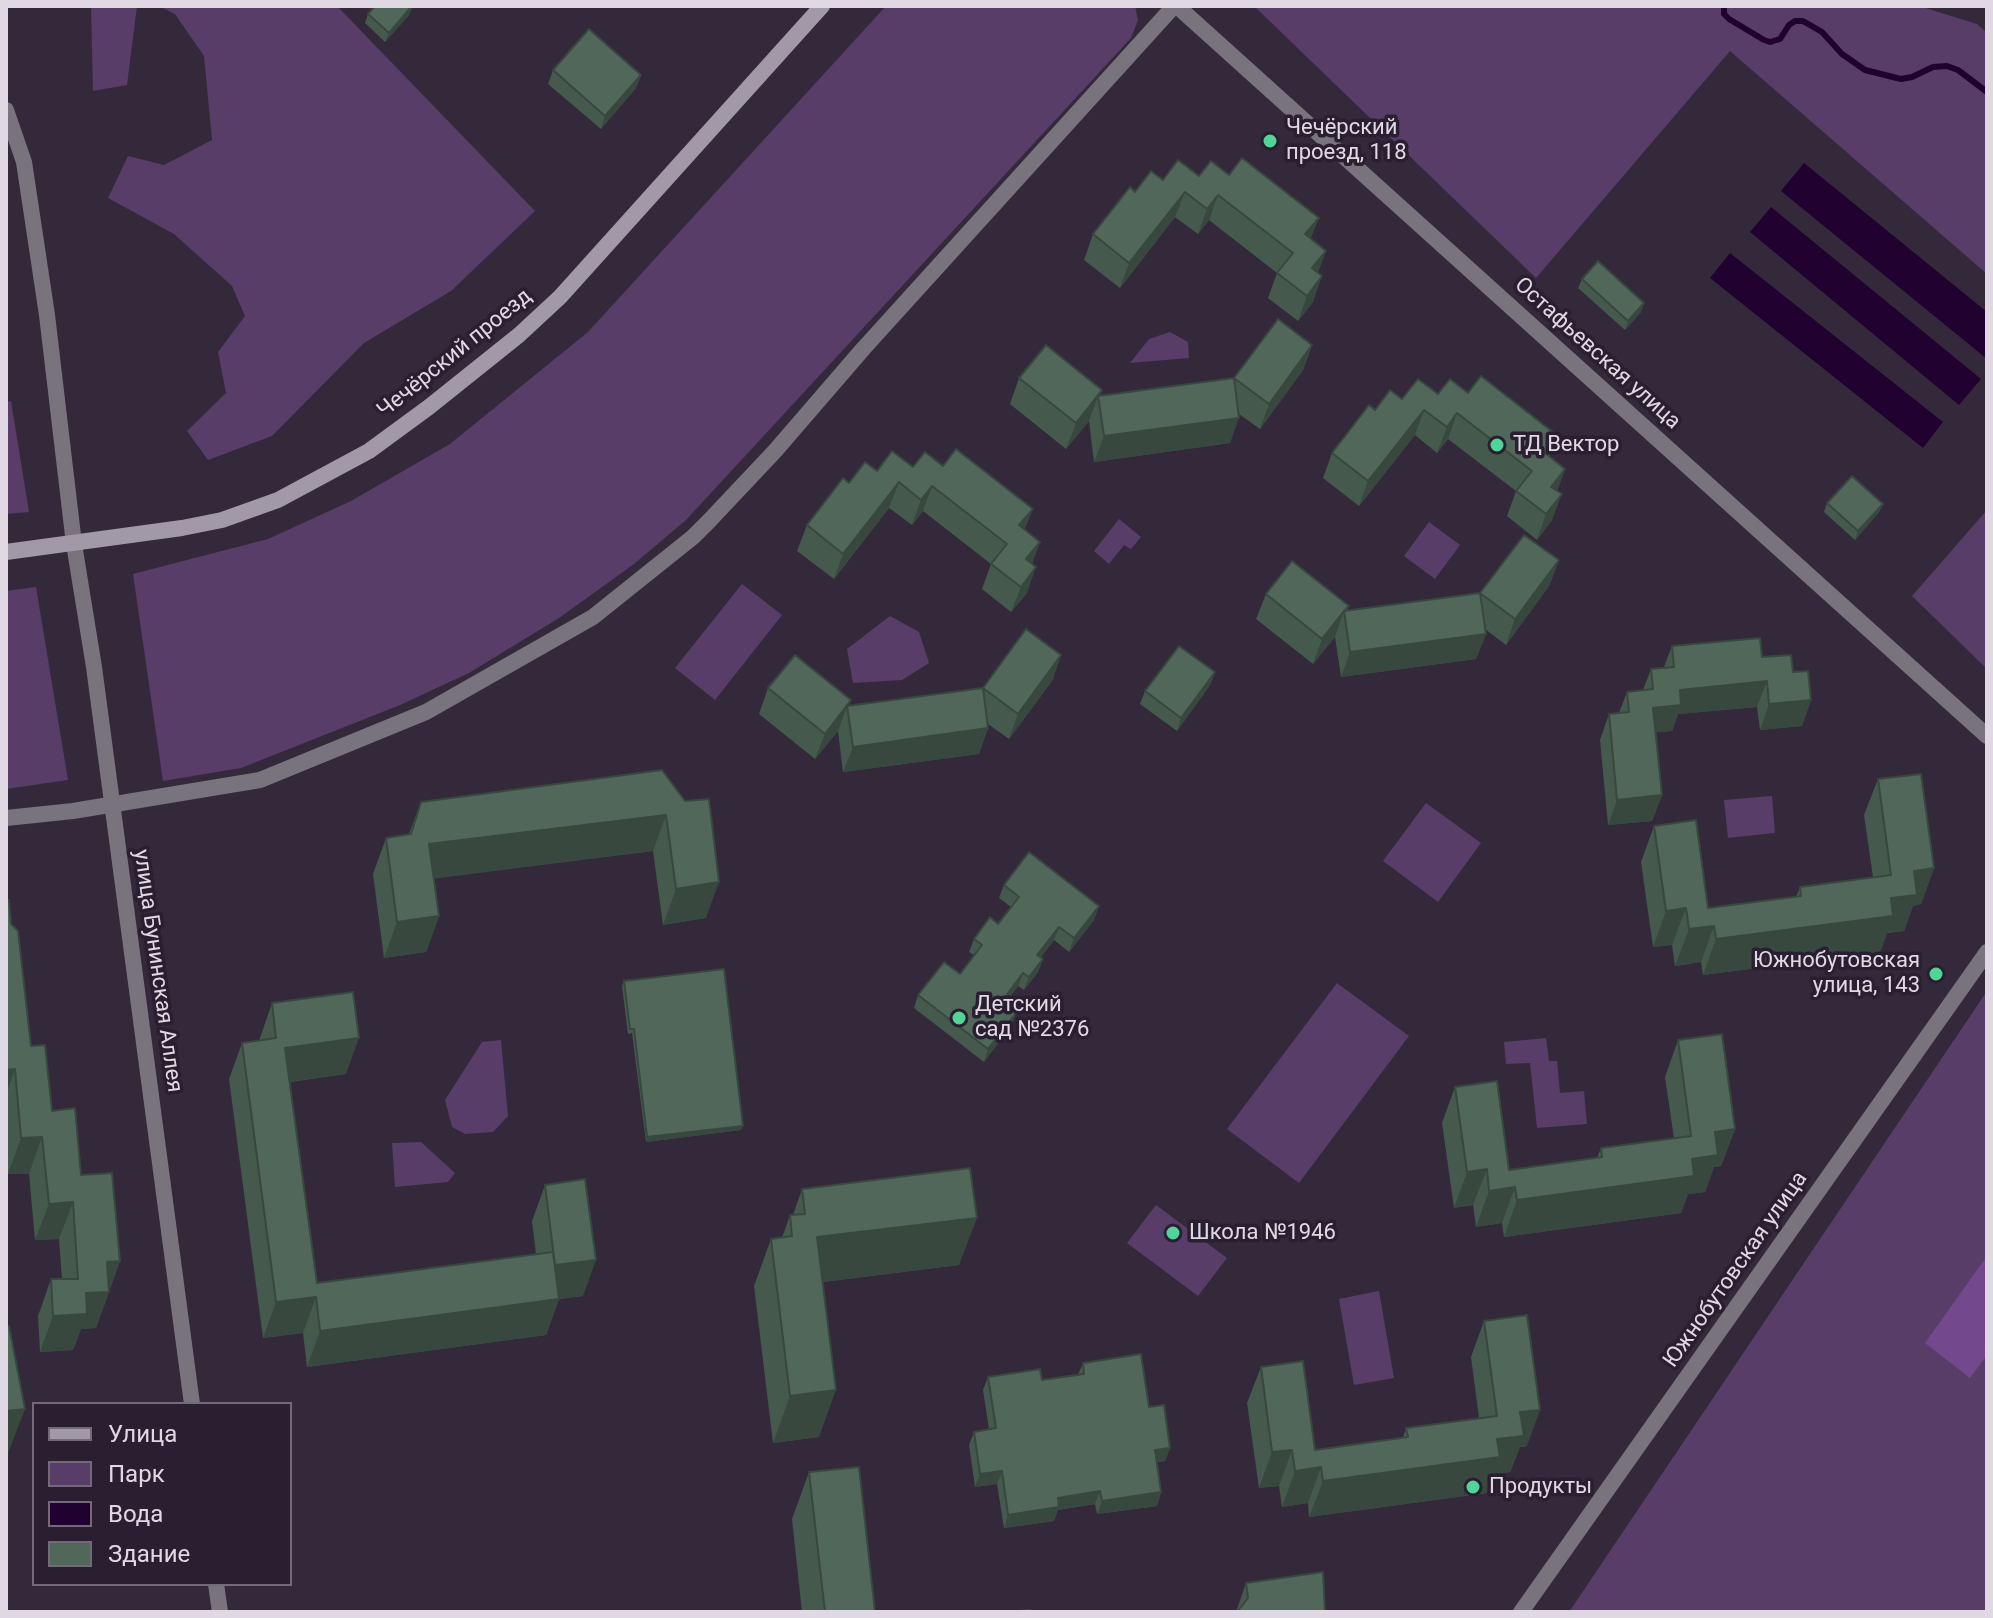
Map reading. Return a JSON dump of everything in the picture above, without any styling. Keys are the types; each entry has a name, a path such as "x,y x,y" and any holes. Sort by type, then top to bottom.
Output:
{"main road":[{"name":"Чечёрский проезд","path":"6,552 222,520 278,500 369,451 519,335 560,297 822,6"}],"street":[{"name":"Остафьевская улица","path":"1175,6 1987,736"},
{"path":"6,818 73,811 260,780 426,712 593,617 693,537 719,511 1175,6"},
{"name":"улица Бунинская Аллея","path":"6,110 24,162 47,315 74,544 192,1402"},
{"name":"Южнобутовская улица","path":"1521,1612 1987,952"},
{"path":"216,1586 220,1612"}],"green space":[{"path":"91,6 137,6 127,85 93,91"},
{"path":"159,6 337,6 535,211 451,291 364,343 272,436 208,460 187,431 226,393 218,352 245,316 232,286 174,234 108,198 128,156 164,165 212,140 204,56 175,14"},
{"path":"886,6 1135,6 1138,20 1131,38 686,520 634,564 559,618 469,673 400,705 241,768 163,781 133,574 268,539 351,501 450,444 588,332"},
{"path":"1254,6 1919,6 1977,24 1987,33 1987,274 1730,51 1536,278"},
{"path":"1170,332 1188,342 1189,358 1130,363 1149,339"},
{"path":"11,401 29,512 6,514 6,402"},
{"path":"1987,510 1987,669 1912,596"},
{"path":"1119,519 1141,537 1131,549 1124,545 1109,564 1094,551"},
{"path":"1429,522 1460,545 1435,579 1404,556"},
{"path":"742,584 782,615 715,700 675,668"},
{"path":"36,587 68,780 6,789 6,591"},
{"path":"890,616 919,632 929,663 902,680 853,683 847,649"},
{"path":"1772,796 1775,833 1728,838 1724,800"},
{"path":"1426,803 1481,843 1438,902 1383,861"},
{"path":"1337,983 1409,1036 1299,1183 1227,1129"},
{"path":"1987,991 1987,1612 1569,1612"},
{"path":"1546,1038 1549,1061 1557,1061 1560,1093 1584,1091 1587,1124 1537,1128 1530,1063 1506,1064 1504,1042"},
{"path":"501,1040 508,1116 493,1132 465,1134 452,1127 445,1100 482,1042"},
{"path":"421,1142 455,1173 448,1182 395,1187 392,1143"},
{"path":"1156,1205 1227,1258 1198,1296 1127,1243"},
{"path":"1379,1291 1394,1378 1354,1385 1339,1299"}],"shaded area":[{"path":"1987,1256 1987,1355 1970,1378 1925,1343"}],"water":[{"path":"1804,163 1987,312 1987,359 1781,191"},
{"path":"1771,207 1981,379 1959,405 1750,232"},
{"path":"1730,253 1943,422 1923,448 1710,278"}],"building":[{"path":"375,6 412,6 389,33 368,14"},
{"path":"589,29 641,75 605,116 553,70"},
{"path":"1242,158 1319,218 1305,234 1326,251 1312,268 1322,276 1307,296 1277,273 1293,253 1218,195 1207,209 1185,192 1129,263 1093,234 1130,187 1135,192 1151,171 1163,180 1178,160 1199,176 1211,161 1229,175"},
{"path":"1598,261 1644,303 1628,321 1582,279"},
{"path":"1278,319 1312,345 1269,404 1234,378"},
{"path":"1046,345 1102,390 1076,423 1019,378"},
{"path":"1481,376 1558,436 1545,453 1565,469 1551,487 1562,494 1546,514 1516,491 1532,471 1457,413 1447,427 1424,410 1368,481 1332,453 1369,405 1375,410 1390,390 1402,399 1418,379 1438,394 1450,379 1468,393"},
{"path":"1234,378 1239,418 1104,436 1098,396"},
{"path":"956,449 1033,509 1019,525 1040,542 1026,559 1036,567 1021,587 991,564 1007,544 932,486 921,500 899,482 843,554 807,525 843,478 849,483 865,462 877,471 892,451 913,467 925,452 943,466"},
{"path":"1852,476 1883,504 1858,531 1827,503"},
{"path":"1524,535 1559,560 1515,619 1480,593"},
{"path":"1292,561 1349,606 1322,639 1266,594"},
{"path":"1480,593 1486,634 1350,652 1344,611"},
{"path":"1026,629 1061,655 1018,714 983,688"},
{"path":"1760,638 1762,657 1791,655 1793,672 1808,671 1811,700 1769,704 1767,681 1680,690 1681,705 1653,708 1662,795 1617,800 1609,714 1629,712 1627,692 1653,689 1651,669 1674,667 1672,646"},
{"path":"1179,646 1215,672 1181,718 1145,691"},
{"path":"795,655 851,700 825,734 768,688"},
{"path":"983,688 988,728 853,747 847,706"},
{"path":"662,770 685,801 709,799 719,882 676,889 666,815 429,844 439,916 397,922 386,838 411,834 421,802"},
{"path":"1921,774 1934,868 1914,871 1917,895 1891,898 1893,916 1716,939 1714,926 1689,929 1686,908 1666,911 1654,826 1696,820 1708,908 1801,896 1800,887 1891,875 1878,779"},
{"path":"1029,852 1099,906 1074,938 1059,927 1037,955 1043,959 1029,977 1023,973 1002,1001 1016,1013 988,1049 918,995 944,962 960,974 982,945 974,939 990,917 998,924 1019,897 1004,885"},
{"path":"9,900 11,924 18,931 31,1046 45,1045 52,1111 75,1108 81,1175 112,1173 120,1261 107,1262 109,1292 86,1293 87,1314 53,1316 51,1279 78,1279 73,1202 49,1204 42,1137 21,1138 15,1069 6,1070 6,901"},
{"path":"724,969 743,1126 647,1137 634,1029 630,1029 624,981"},
{"path":"353,992 359,1038 285,1048 317,1283 553,1252 559,1299 320,1331 316,1297 276,1302 242,1043 276,1038 272,1003"},
{"path":"1722,1034 1735,1129 1715,1132 1718,1155 1692,1159 1694,1176 1517,1200 1515,1187 1489,1191 1487,1169 1467,1172 1455,1087 1497,1081 1509,1170 1602,1157 1601,1148 1691,1136 1678,1040"},
{"path":"970,1168 977,1218 817,1237 836,1390 790,1396 771,1239 792,1236 790,1215 805,1214 802,1189"},
{"path":"585,1179 596,1260 555,1265 545,1185"},
{"path":"1527,1315 1540,1410 1520,1412 1524,1436 1497,1439 1500,1457 1323,1481 1321,1467 1295,1471 1292,1450 1272,1452 1261,1367 1303,1361 1315,1450 1408,1437 1406,1428 1497,1416 1484,1321"},
{"path":"6,1326 9,1326 25,1409 6,1411"},
{"path":"1141,1354 1149,1407 1164,1405 1170,1448 1155,1450 1161,1492 1102,1501 1100,1491 1058,1498 1059,1507 1008,1515 1002,1471 980,1474 974,1432 996,1428 988,1377 1040,1369 1042,1380 1084,1374 1083,1363"},
{"path":"859,1467 875,1612 825,1612 809,1472"},
{"path":"1323,1572 1325,1612 1237,1612 1248,1598 1246,1583"}],"waterway":[{"path":"1724,6 1724,14 1729,19 1770,42 1780,39 1795,21 1803,21 1822,32 1842,54 1865,70 1901,79 1933,67 1947,66 1958,70 1987,92"}],"place":[{"name":"Чечёрский проезд, 118","path":"1270,141"},
{"name":"ТД Вектор","path":"1497,445"},
{"name":"Южнобутовская улица, 143","path":"1936,974"},
{"name":"Детский сад №2376","path":"959,1018"},
{"name":"Школа №1946","path":"1173,1233"},
{"name":"Продукты","path":"1473,1487"}]}
